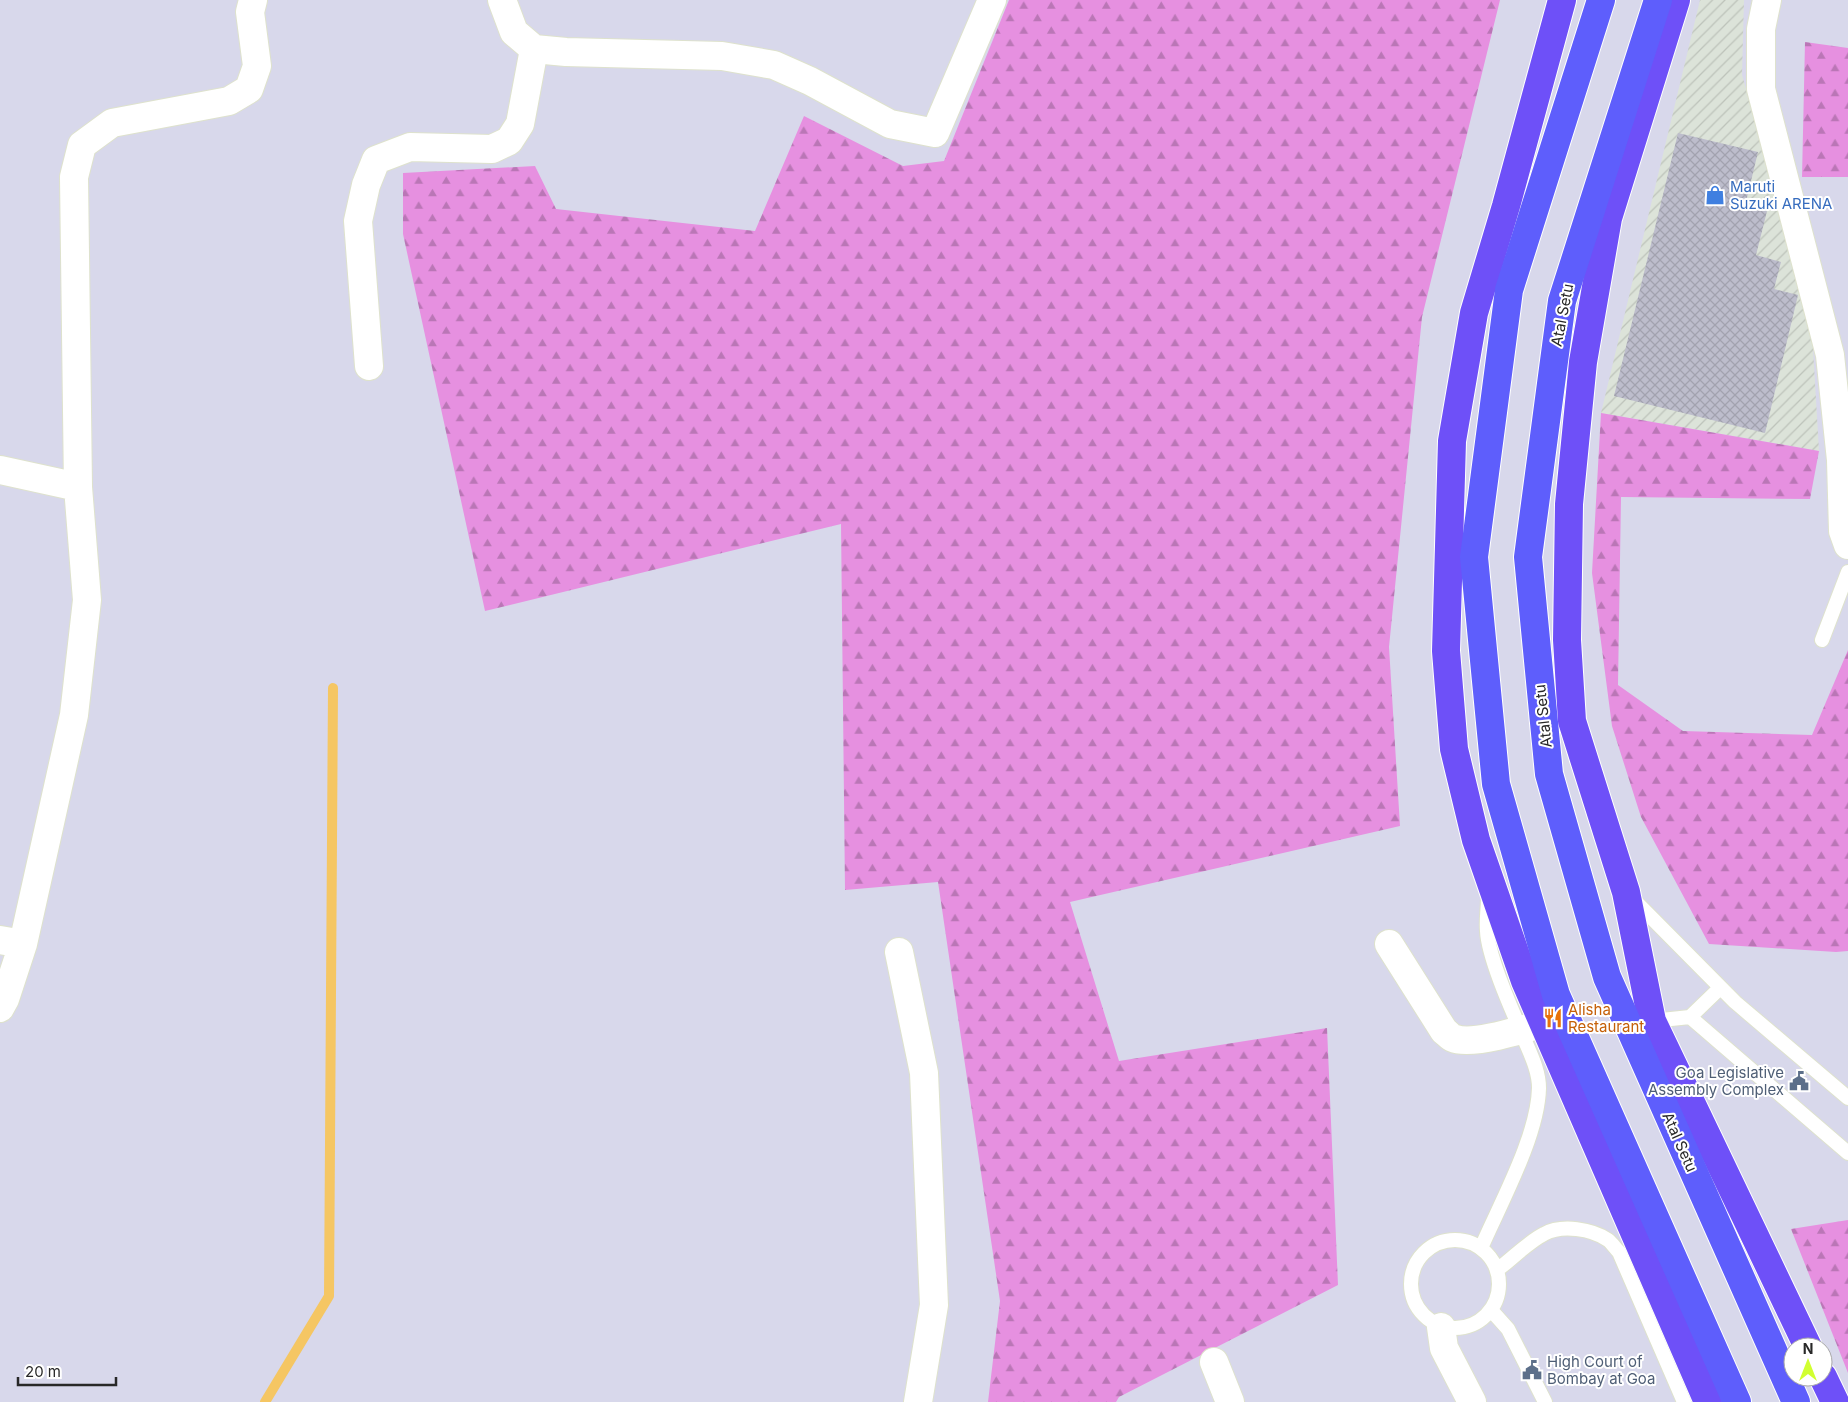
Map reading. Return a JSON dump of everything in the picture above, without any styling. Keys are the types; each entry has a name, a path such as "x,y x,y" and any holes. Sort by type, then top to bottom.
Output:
{"highway":[{"path":"1601,0 1509,290 1474,557 1496,784 1556,995 1737,1402"},
{"name":"Atal Setu","path":"1658,0 1562,301 1528,557 1549,774 1606,977 1796,1402"}],"main road":[{"path":"1562,0 1506,206 1474,312 1452,441 1446,651 1454,749 1476,840 1525,980 1532,1027 1708,1402"},
{"path":"1676,0 1608,218 1583,362 1569,504 1567,640 1572,721 1626,892 1652,1021 1803,1337"},
{"path":"1828,1387 1835,1402"}],"street":[{"path":"0,1008 5,1000 12,942 74,715 87,600 78,487 74,177 82,145 112,122 229,101 249,89 257,66 250,12 253,0"},
{"path":"502,0 514,32 534,49 566,52 722,56 774,65 810,81 890,124 935,133 992,0"},
{"path":"1767,0 1761,29 1761,89 1830,355 1841,460 1843,531 1848,545"},
{"path":"369,366 358,220 366,185 376,160 410,148 492,148 508,141 520,124 534,49"},
{"path":"0,470 78,487"},
{"path":"1389,944 1444,1031 1454,1038 1474,1040 1532,1027"},
{"path":"898,952 924,1073 934,1305 918,1402"},
{"path":"1441,1327 1444,1348 1472,1402"},
{"path":"1214,1362 1230,1402"}],"lane":[{"path":"1822,640 1848,572"},
{"path":"1626,892 1735,1002 1848,1098"},
{"path":"1652,1021 1690,1017 1720,988"},
{"path":"1690,1017 1848,1153"},
{"path":"1481,1248 1526,1147 1536,1109 1539,1088 1532,1027"},
{"path":"1497,1270 1544,1233 1574,1229 1590,1232 1608,1240 1619,1252 1684,1402"},
{"path":"1454,1240 1468,1242 1481,1248 1497,1270 1500,1284 1497,1298 1491,1310 1482,1320 1469,1327 1455,1329 1441,1327 1429,1321 1419,1311 1412,1299 1410,1285 1412,1271 1418,1259 1429,1248 1440,1242 1454,1240"},
{"path":"1491,1310 1508,1329 1545,1402"}],"shaded area":[{"name":"Maruti Suzuki ARENA","path":"1700,0 1744,0 1742,75 1811,314 1819,451 1601,413"}],"green space":[{"path":"1009,0 1500,0 1422,317 1389,647 1400,826 1070,902 1119,1061 1327,1028 1338,1285 1119,1397 1116,1402 988,1402 1000,1301 938,882 845,890 841,524 485,611 403,234 403,173 535,166 556,209 755,231 804,116 903,166 944,161"},
{"path":"1805,42 1848,48 1848,177 1802,177"},
{"path":"1601,413 1819,451 1810,499 1621,497 1618,685 1683,731 1812,735 1848,650 1848,951 1836,952 1709,944 1641,817 1612,726 1592,573"},
{"path":"1848,1220 1848,1373 1791,1229"}],"building":[{"name":"Maruti Suzuki ARENA","path":"1678,133 1758,152 1745,206 1767,211 1756,255 1781,262 1774,289 1798,295 1765,433 1614,396"}],"waterway":[{"path":"265,1402 329,1296 333,688"}],"place":[{"name":"Maruti Suzuki ARENA","path":"1715,195"},
{"name":"Alisha Restaurant","path":"1553,1018"},
{"name":"Goa Legislative Assembly Complex","path":"1799,1081"},
{"name":"High Court of Bombay at Goa","path":"1532,1370"}]}
